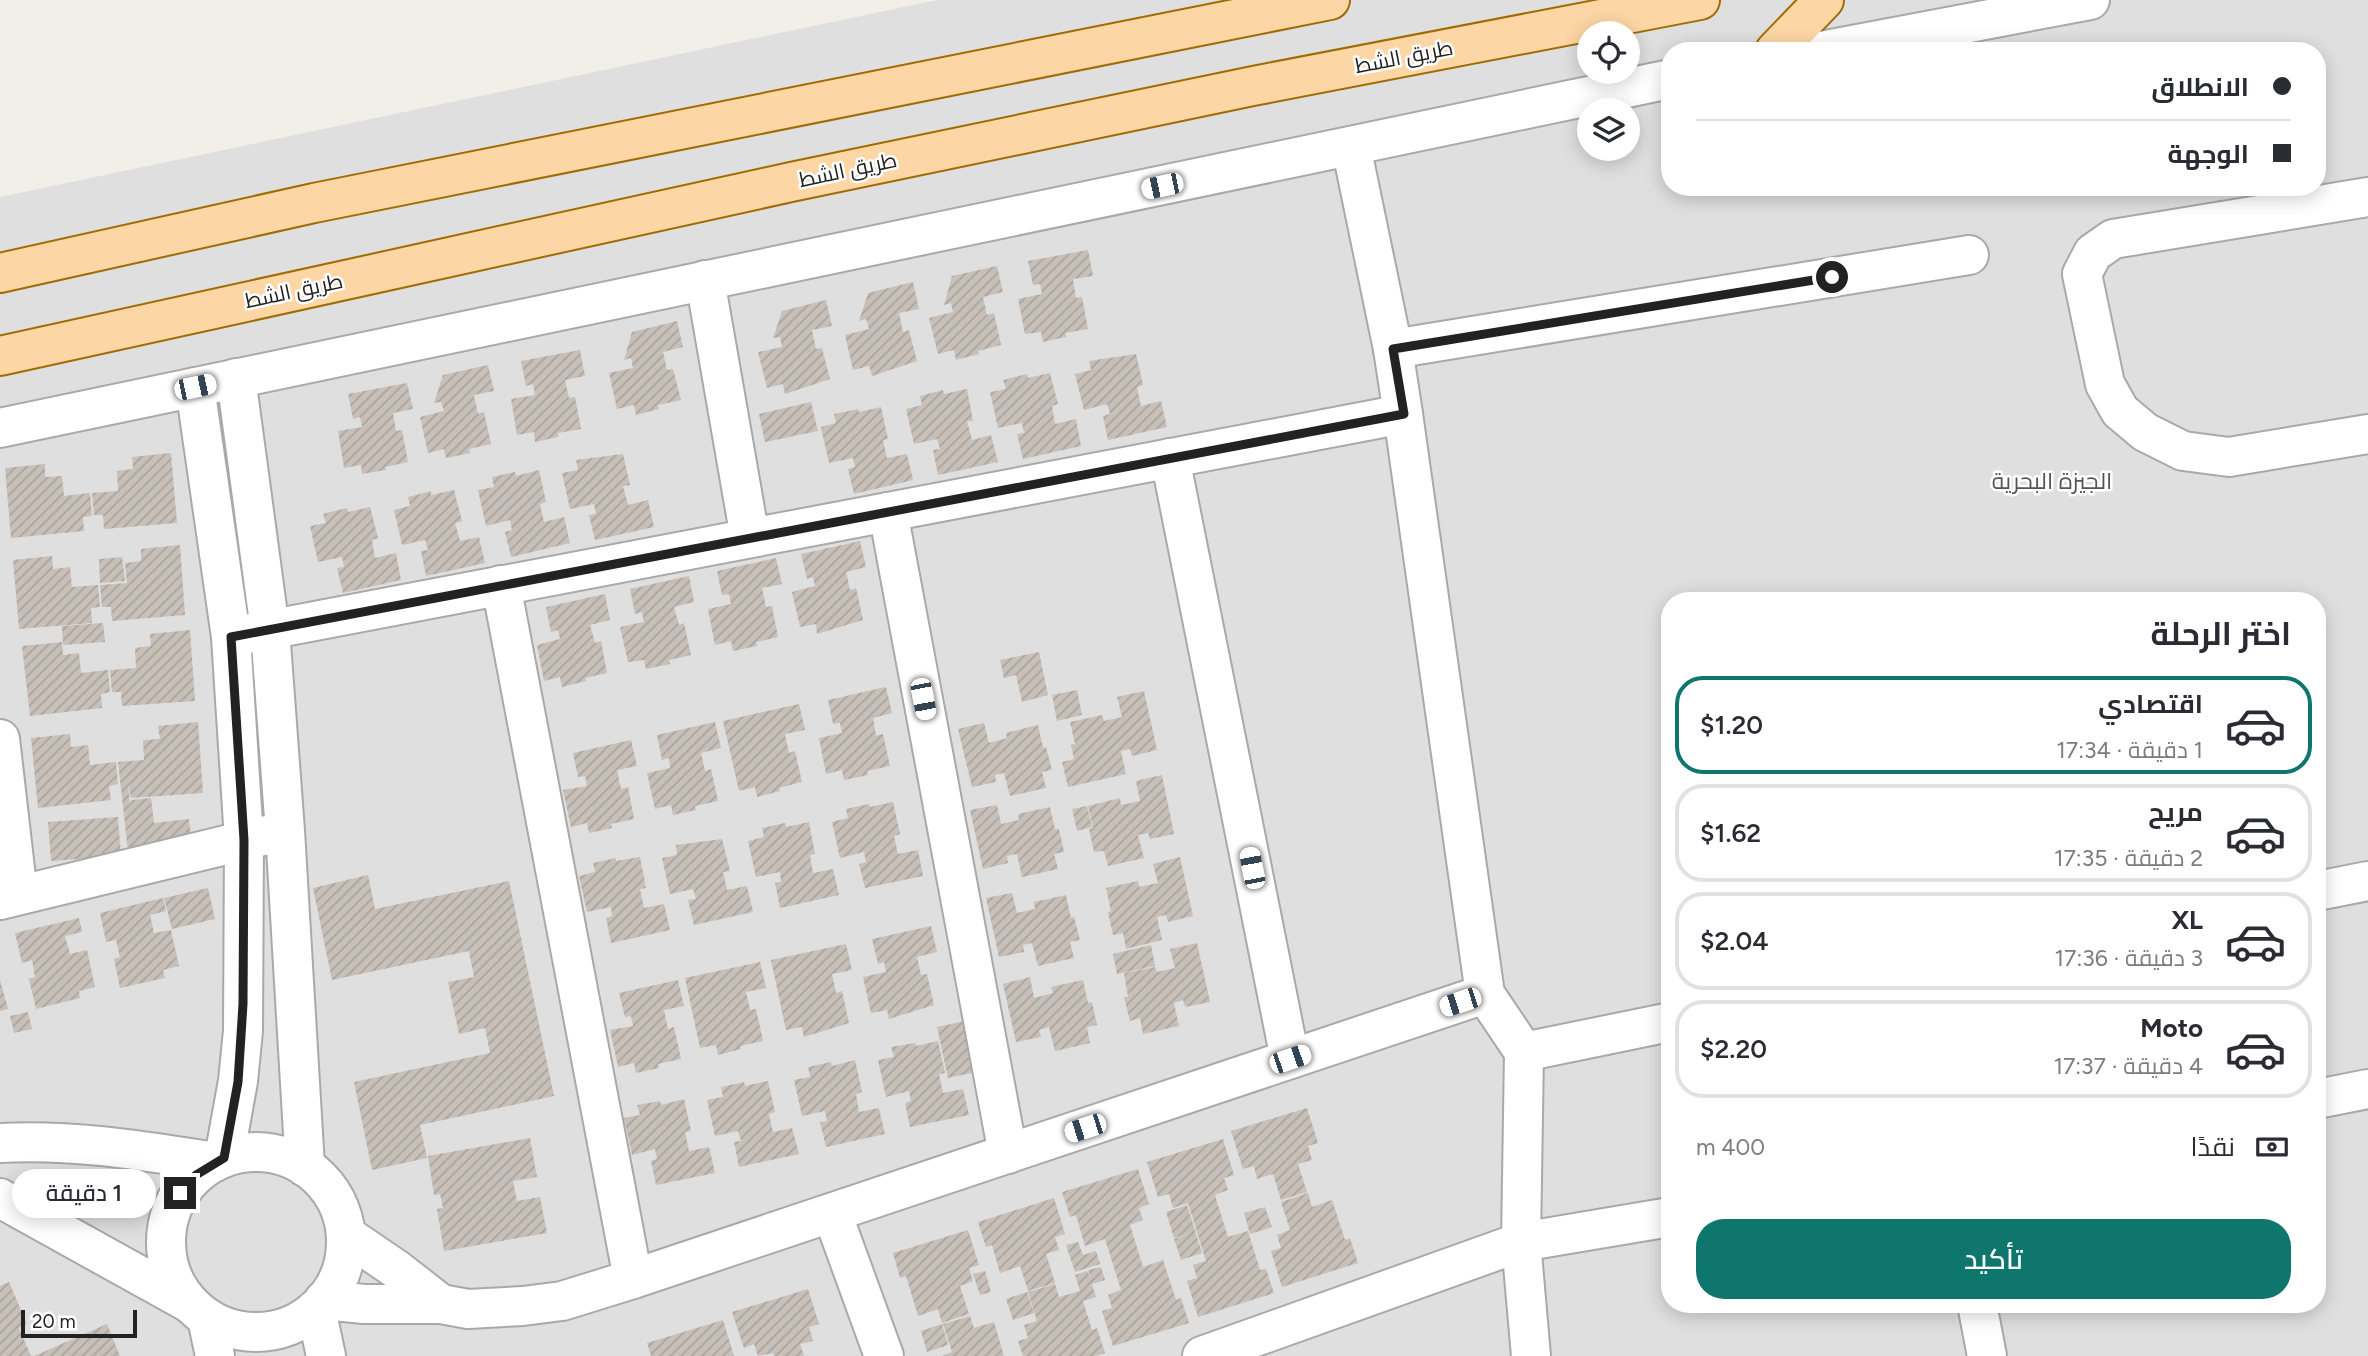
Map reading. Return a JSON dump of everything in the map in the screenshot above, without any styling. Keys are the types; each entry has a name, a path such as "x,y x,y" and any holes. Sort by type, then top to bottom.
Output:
{"main road":[{"path":"0,273 314,203 1329,0"},
{"name":"طريق الشط","path":"0,356 831,173 1253,86 1700,0"},
{"path":"1784,42 1824,0"}],"street":[{"path":"1868,42 2090,0"},
{"path":"0,428 1661,81"},
{"path":"1351,146 1404,414 1485,994 1524,1052 1521,1242 1531,1356"},
{"path":"2368,197 2113,239 2093,253 2082,274 2105,384 2120,411 2145,432 2183,451 2229,457 2368,435"},
{"path":"1393,349 1969,254"},
{"path":"705,280 750,538"},
{"path":"236,378 270,630 305,1167"},
{"path":"195,387 231,637 244,840 243,1031 238,1082 220,1160"},
{"path":"231,637 1404,414"},
{"path":"1170,458 1290,1059"},
{"path":"888,512 1008,1154"},
{"path":"501,585 633,1279"},
{"path":"0,739 9,897 285,831"},
{"path":"2326,889 2368,881"},
{"path":"320,1305 440,1304 468,1309 562,1301 1485,994"},
{"path":"1524,1052 1661,1024"},
{"path":"2326,1097 2368,1089"},
{"path":"0,1143 37,1141 220,1160"},
{"path":"0,1198 198,1311 240,1331 263,1332 297,1322 320,1305 342,1270 346,1247 341,1212 323,1182 305,1167 273,1154 249,1153 220,1160 196,1175 180,1193 167,1226 165,1246 168,1264 176,1284 198,1311 215,1356"},
{"path":"832,1213 884,1356"},
{"path":"1202,1356 1521,1242 1661,1219"},
{"path":"345,1235 396,1269 440,1304"},
{"path":"320,1305 326,1356"},
{"path":"1979,1313 1987,1356"}],"shaded area":[{"path":"937,0 2368,0 2368,1356 0,1356 0,197"}],"building":[{"path":"1088,250 1093,276 1073,279 1076,298 1082,297 1088,329 1065,333 1066,337 1043,342 1041,332 1025,334 1018,299 1042,294 1040,284 1033,285 1028,261"},
{"path":"997,266 1003,292 983,297 987,315 994,313 1001,345 956,360 954,350 938,354 929,318 953,312 951,303 944,305 952,276"},
{"path":"913,282 919,309 899,313 903,332 909,330 917,361 872,376 869,366 853,370 845,335 869,329 866,319 859,321 868,293"},
{"path":"826,300 832,326 812,330 816,349 822,348 830,379 785,394 783,384 767,388 758,352 782,347 780,337 773,338 782,311"},
{"path":"677,321 683,347 663,352 667,370 673,369 681,400 658,405 659,409 636,415 634,405 617,409 609,373 633,368 631,358 624,360 632,332"},
{"path":"580,350 585,376 565,380 569,398 575,397 581,429 558,433 558,437 535,442 534,432 517,435 511,399 535,395 533,384 526,386 521,361"},
{"path":"1136,354 1143,385 1137,387 1141,406 1161,401 1167,427 1108,440 1103,416 1110,414 1107,404 1084,410 1075,374 1091,370 1089,361"},
{"path":"488,365 494,391 474,395 478,414 484,412 491,444 469,449 470,453 446,458 444,449 428,453 420,417 444,411 441,402 434,403 443,375"},
{"path":"1050,373 1058,404 1052,406 1055,424 1076,419 1081,446 1023,459 1017,434 1024,433 1022,423 998,428 990,392 1006,389 1003,380 1027,374 1028,378"},
{"path":"407,383 413,409 393,413 396,431 402,430 408,462 385,467 386,470 362,474 361,465 344,468 338,431 362,427 360,417 353,419 348,394"},
{"path":"967,389 973,421 967,421 972,440 991,435 998,462 938,475 933,450 940,449 937,439 914,444 906,409 922,405 920,396 943,390 944,394"},
{"path":"811,402 818,431 765,442 759,414"},
{"path":"881,407 888,439 883,440 887,458 907,454 913,480 854,494 848,469 855,467 853,458 829,463 821,427 836,423 834,414"},
{"path":"171,453 177,523 104,529 103,515 94,515 92,493 118,491 117,471 133,469 132,457"},
{"path":"623,454 630,485 623,486 628,505 648,500 654,527 595,540 589,515 596,514 594,504 570,509 562,473 578,470 576,460"},
{"path":"45,464 45,477 62,476 64,496 90,493 92,516 83,517 84,531 11,538 5,468"},
{"path":"539,470 546,502 540,504 544,522 564,517 570,543 511,557 505,532 512,530 510,520 486,526 478,490 494,487 492,477 515,472 516,476"},
{"path":"454,490 462,521 455,523 460,541 479,537 485,563 426,576 421,551 428,550 425,540 402,545 394,510 410,506 408,497 431,491 431,495"},
{"path":"370,507 378,538 372,540 375,558 396,553 401,580 343,593 337,568 344,567 342,557 318,562 310,526 326,523 323,514 347,508 348,512"},
{"path":"860,541 866,567 846,572 850,590 856,588 863,620 817,634 816,624 800,627 792,592 815,586 813,577 807,579 801,554"},
{"path":"180,545 185,615 112,621 111,607 102,607 100,585 127,583 125,563 141,561 141,549"},
{"path":"52,556 53,569 70,567 72,587 98,585 100,607 91,608 92,623 19,629 13,560"},
{"path":"122,557 125,581 100,583 99,559"},
{"path":"776,558 782,584 762,588 766,607 772,606 778,637 756,642 757,646 733,651 731,641 715,645 708,609 731,604 729,594 722,595 717,571"},
{"path":"689,576 694,602 674,607 679,625 684,623 691,655 669,660 670,664 646,669 644,660 628,662 620,627 644,622 642,612 635,614 630,589"},
{"path":"605,594 610,620 590,625 595,643 601,641 607,673 562,687 560,677 544,681 537,645 560,639 558,630 551,632 546,607"},
{"path":"103,623 105,642 63,645 62,626"},
{"path":"190,630 195,701 122,706 121,692 112,692 110,670 136,668 135,648 151,646 150,634"},
{"path":"62,642 63,655 79,653 81,673 108,670 110,692 101,694 102,708 30,716 22,646"},
{"path":"1039,652 1048,695 1022,702 1016,675 1004,678 1000,660"},
{"path":"886,687 892,713 873,718 876,736 883,734 890,766 867,771 868,775 844,780 842,770 826,774 819,738 842,733 840,723 833,724 828,700"},
{"path":"1077,690 1082,715 1057,721 1052,695"},
{"path":"1144,691 1157,750 1132,756 1130,749 1121,751 1126,774 1068,787 1062,762 1074,759 1071,745 1075,744 1070,722 1102,715 1104,721 1122,717 1117,697"},
{"path":"799,704 805,730 785,734 789,753 795,751 802,782 757,797 755,787 739,791 723,721"},
{"path":"198,722 203,793 131,798 128,784 130,804 131,800 151,798 154,823 189,819 192,845 128,852 118,762 144,760 143,740 160,739 158,726"},
{"path":"715,722 721,748 701,753 705,771 711,769 718,801 673,815 671,805 655,809 647,773 670,768 669,758 662,760 657,735"},
{"path":"984,723 989,743 1007,738 1006,733 1038,725 1052,770 1042,772 1046,788 1010,796 1004,773 995,775 996,782 972,787 958,729"},
{"path":"70,734 71,747 88,745 90,765 116,762 118,784 109,786 111,800 38,808 31,738"},
{"path":"631,740 637,766 617,770 621,789 628,787 634,819 589,833 587,823 571,827 563,790 587,786 585,776 578,777 573,753"},
{"path":"1162,775 1174,834 1150,839 1148,833 1138,835 1144,858 1108,866 1104,851 1094,852 1089,829 1093,828 1088,806 1120,798 1121,805 1140,801 1136,781"},
{"path":"893,802 900,834 894,836 898,854 918,850 923,876 865,888 859,864 866,862 864,852 840,858 832,822 848,818 846,809"},
{"path":"997,805 1001,824 1019,820 1018,814 1050,807 1064,852 1054,854 1058,869 1022,877 1017,854 1007,856 1008,863 983,869 970,810"},
{"path":"1087,806 1092,827 1077,831 1072,809"},
{"path":"118,817 121,856 51,861 48,822"},
{"path":"809,822 815,854 810,855 813,873 833,869 839,895 780,908 775,883 781,882 780,872 756,877 748,841 764,837 762,828"},
{"path":"722,839 730,871 723,872 727,890 747,886 753,912 694,925 688,900 696,899 693,889 670,894 662,858 677,855 676,845"},
{"path":"640,857 646,888 640,889 644,908 664,904 670,930 611,943 606,918 612,916 611,907 587,912 579,876 595,872 593,863"},
{"path":"1180,857 1193,916 1168,922 1166,915 1157,917 1162,940 1126,949 1123,933 1113,935 1106,888 1138,881 1139,887 1158,883 1153,864"},
{"path":"368,875 375,909 509,881 554,1096 420,1125 427,1158 372,1170 354,1082 490,1053 485,1028 459,1034 448,982 474,977 469,951 332,980 313,888"},
{"path":"208,888 215,919 172,929 164,898"},
{"path":"1012,893 1017,913 1035,909 1034,902 1066,895 1080,940 1070,942 1074,958 1038,966 1032,943 1023,945 1024,952 999,957 986,898"},
{"path":"163,898 166,911 150,915 154,933 171,930 179,966 163,970 165,978 120,988 114,959 120,957 116,940 106,942 100,913"},
{"path":"79,918 82,932 65,936 70,954 87,950 95,987 79,991 80,998 36,1009 29,979 35,977 32,960 22,963 15,933"},
{"path":"931,926 937,952 917,957 921,975 927,974 934,1005 889,1019 887,1010 871,1013 863,977 886,972 884,962 878,964 872,939"},
{"path":"1197,943 1210,1002 1185,1007 1183,1000 1174,1003 1179,1026 1143,1034 1140,1018 1130,1021 1124,997 1128,997 1124,973 1155,967 1157,972 1175,968 1170,949"},
{"path":"846,944 852,970 832,974 836,993 842,991 849,1023 804,1037 802,1027 786,1030 771,960"},
{"path":"1151,945 1155,966 1117,974 1113,954"},
{"path":"760,962 766,988 746,992 750,1010 756,1009 763,1041 718,1055 716,1045 700,1048 685,978"},
{"path":"1030,977 1034,998 1053,993 1051,987 1083,980 1097,1025 1087,1027 1090,1043 1055,1051 1049,1027 1039,1030 1041,1037 1016,1042 1003,984"},
{"path":"0,980 8,1009 0,1011"},
{"path":"678,980 684,1006 664,1010 668,1029 674,1027 681,1059 636,1073 634,1063 618,1067 610,1030 633,1026 631,1016 625,1017 619,993"},
{"path":"28,1012 32,1029 14,1033 10,1016"},
{"path":"965,1021 976,1072 948,1078 937,1027"},
{"path":"938,1041 945,1073 939,1074 943,1093 963,1089 969,1115 910,1127 905,1103 911,1101 909,1091 886,1097 878,1060 894,1057 891,1047 915,1043 916,1046"},
{"path":"855,1060 862,1092 856,1094 859,1112 879,1108 885,1134 826,1147 820,1122 827,1121 825,1111 802,1116 794,1080 810,1077 808,1067 831,1062 832,1066"},
{"path":"768,1081 775,1112 769,1114 773,1132 792,1128 799,1154 739,1167 734,1142 741,1141 738,1131 715,1136 707,1100 723,1097 721,1087"},
{"path":"684,1099 691,1131 685,1132 689,1151 709,1147 715,1173 656,1185 651,1161 657,1159 655,1149 632,1155 624,1118 640,1115 637,1105 660,1101 661,1105"},
{"path":"1307,1108 1318,1143 1308,1146 1312,1160 1298,1164 1307,1192 1281,1200 1273,1174 1257,1179 1254,1166 1243,1169 1231,1131"},
{"path":"530,1138 537,1177 513,1181 517,1201 540,1197 547,1233 444,1251 437,1209 443,1208 440,1194 434,1195 428,1156"},
{"path":"1223,1139 1234,1175 1224,1178 1228,1190 1215,1195 1228,1237 1248,1231 1260,1270 1266,1269 1274,1293 1198,1317 1187,1281 1197,1278 1193,1265 1206,1261 1188,1203 1173,1208 1169,1194 1158,1197 1147,1162"},
{"path":"1138,1169 1149,1204 1139,1208 1143,1220 1130,1225 1143,1267 1163,1260 1176,1300 1181,1298 1189,1323 1113,1346 1102,1311 1112,1308 1108,1295 1121,1290 1105,1239 1085,1246 1076,1215 1070,1217 1062,1192"},
{"path":"1308,1193 1312,1207 1332,1200 1345,1240 1350,1238 1358,1263 1282,1287 1271,1251 1281,1248 1277,1235 1290,1230 1281,1202"},
{"path":"1054,1198 1065,1234 1055,1237 1059,1250 1046,1254 1055,1283 1028,1291 1020,1266 1000,1273 992,1245 986,1247 978,1222"},
{"path":"1187,1205 1202,1253 1181,1260 1174,1239 1189,1234 1174,1238 1166,1212"},
{"path":"1265,1207 1272,1227 1250,1234 1244,1213"},
{"path":"968,1230 979,1265 969,1268 973,1281 960,1286 969,1314 942,1323 938,1309 918,1316 906,1276 900,1278 893,1253"},
{"path":"1078,1242 1083,1255 1096,1251 1100,1264 1075,1272 1066,1245"},
{"path":"1101,1267 1105,1280 1092,1284 1096,1297 1083,1301 1092,1330 1097,1328 1105,1353 1096,1356 1023,1356 1018,1341 1028,1338 1024,1325 1037,1321 1028,1292 1055,1284 1059,1297 1080,1291 1075,1275 1087,1271 1091,1279 1088,1270"},
{"path":"985,1271 991,1292 980,1295 973,1274"},
{"path":"9,1282 27,1324 19,1328 31,1356 0,1356 0,1286"},
{"path":"808,1289 819,1324 809,1327 813,1341 800,1344 804,1356 774,1356 773,1353 758,1356 754,1344 744,1348 732,1312"},
{"path":"1027,1292 1034,1313 1013,1320 1006,1299"},
{"path":"970,1316 974,1328 994,1322 1004,1356 942,1356 952,1352 943,1324"},
{"path":"723,1320 734,1356 651,1356 647,1343"},
{"path":"107,1324 120,1356 34,1356"},
{"path":"942,1324 948,1345 927,1352 921,1331"}],"district":[{"name":"الجيزة البحرية","path":"2052,481"}],"route":[{"path":"180,1193 196,1175 224,1158 238,1082 243,1031 244,840 231,637 1404,414 1393,349 1832,277"}]}
